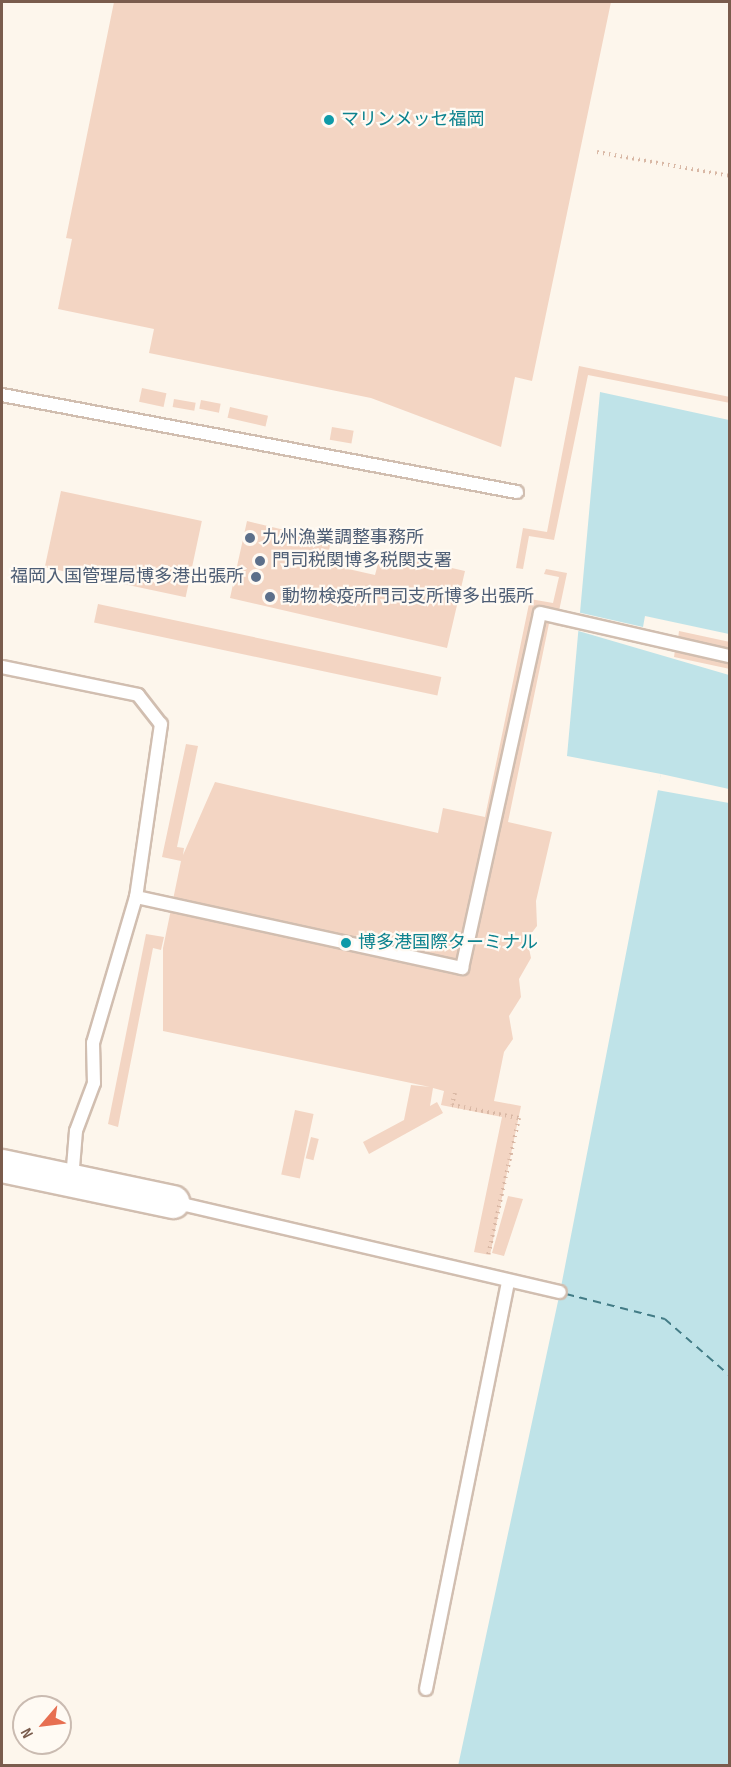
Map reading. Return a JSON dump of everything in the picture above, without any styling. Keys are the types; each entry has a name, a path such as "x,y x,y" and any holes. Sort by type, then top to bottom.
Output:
{"street":[{"path":"2,1166 173,1203"}],"lane":[{"path":"2,395 517,492"},
{"path":"136,897 462,968 540,613 729,656"},
{"path":"2,667 138,695 161,724 136,897 93,1043 94,1083 76,1131 71,1181"},
{"path":"173,1203 508,1282 560,1292"},
{"path":"426,1689 508,1282"}],"path":[{"path":"597,152 729,176"},
{"path":"455,1093 452,1105 519,1118 487,1260 497,1263"}],"water":[{"path":"600,392 729,420 729,1765 458,1766 560,1292 661,774 567,756"}],"pier":[{"path":"577,612 643,627 645,616 729,634 729,675 575,630"},
{"path":"661,774 729,789 729,803 657,790"}],"building":[{"name":"マリンメッセ福岡","path":"114,2 611,2 532,381 515,377 501,447 371,398 149,353 154,329 58,309 72,239 66,238"},
{"path":"579,366 730,397 730,403 588,375 554,540 529,536 523,569 516,568 523,528 547,532"},
{"path":"142,388 166,393 164,407 139,402"},
{"path":"174,399 196,403 194,411 173,407"},
{"path":"201,400 221,404 219,413 199,409"},
{"path":"230,407 268,416 266,426 228,418"},
{"path":"332,427 354,431 351,444 330,440"},
{"path":"61,491 202,521 186,597 45,567"},
{"path":"247,521 331,541 326,564 375,575 381,552 465,571 447,648 230,598"},
{"name":"博多港国際ターミナル","path":"546,569 567,573 559,611 552,609 508,822 552,832 536,901 537,926 527,939 531,958 519,979 521,997 509,1016 513,1039 504,1052 494,1101 521,1106 490,1255 474,1252 502,1117 441,1105 444,1091 433,1088 430,1106 437,1102 443,1113 369,1154 363,1142 404,1120 411,1085 430,1087 163,1031 163,948 181,861 162,857 186,744 198,746 177,847 184,848 183,855 215,782 438,833 443,808 485,817 530,599 553,603 559,577 544,574"},
{"path":"98,604 441,677 437,696 94,623"},
{"path":"556,614 678,639 679,631 730,642 730,669 674,657 675,650 554,625"},
{"path":"146,934 164,937 161,950 153,948 118,1127 108,1124"},
{"path":"295,1110 314,1114 300,1179 281,1175"},
{"path":"311,1137 319,1139 313,1160 306,1158"},
{"path":"508,1196 523,1199 504,1256 492,1253"}],"ferry route":[{"path":"730,680 730,692"},
{"path":"566,1294 665,1319 730,1376"}],"place":[{"name":"マリンメッセ福岡","path":"329,120"},
{"name":"九州漁業調整事務所","path":"250,538"},
{"name":"門司税関博多税関支署","path":"260,561"},
{"name":"福岡入国管理局博多港出張所","path":"256,577"},
{"name":"動物検疫所門司支所博多出張所","path":"270,597"},
{"name":"博多港国際ターミナル","path":"346,943"}]}
